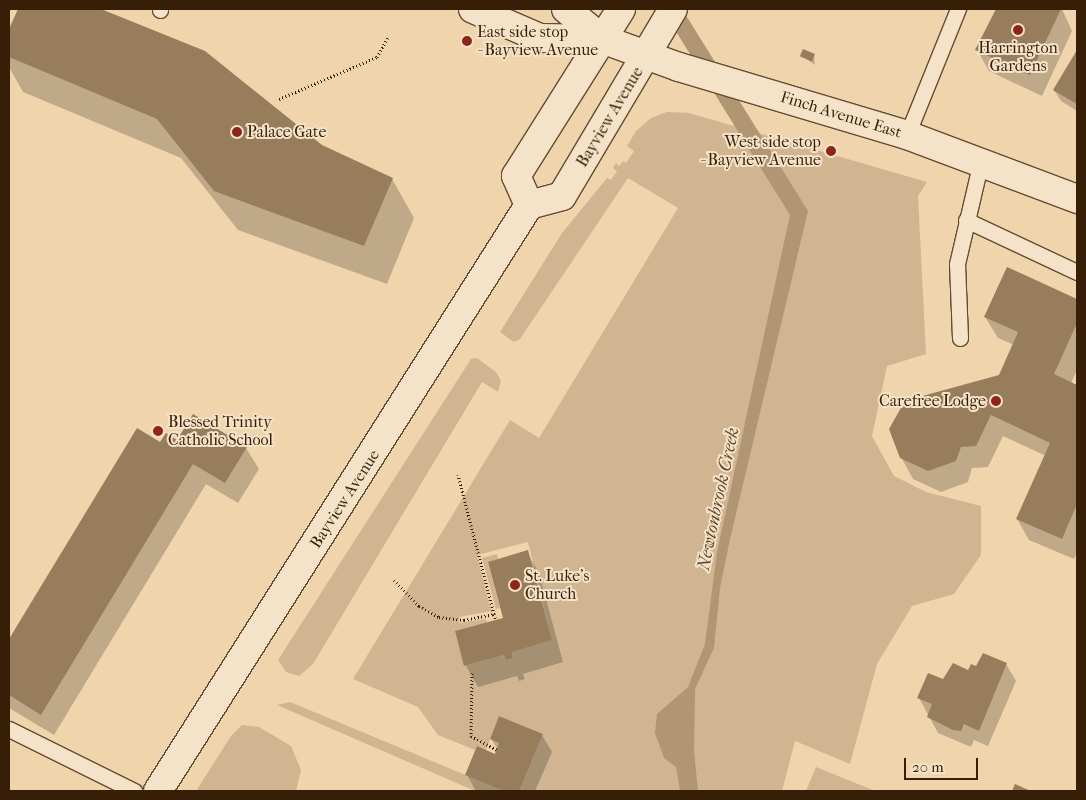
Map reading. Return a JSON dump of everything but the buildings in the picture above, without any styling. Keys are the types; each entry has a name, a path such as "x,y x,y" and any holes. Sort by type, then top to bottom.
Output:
{"main road":[{"name":"Finch Avenue East","path":"473,9 540,38 602,39 679,67 907,135 981,161 1077,199"},
{"name":"Finch Avenue East","path":"566,9 602,39"},
{"path":"529,205 516,176 621,9"},
{"name":"Bayview Avenue","path":"158,791 529,205 562,196 673,9"}],"lane":[{"path":"907,135 958,9"},
{"path":"960,338 957,264 981,161"},
{"path":"966,220 1077,272"},
{"path":"9,729 134,791"}],"path":[{"path":"279,99 377,57 388,37"},
{"path":"458,475 496,620"},
{"path":"394,580 429,614 451,620 494,614"},
{"path":"472,673 471,736 497,750"}],"shaded area":[{"path":"662,9 682,9 808,211 730,539 720,588 714,648 695,689 694,751 698,791 680,791 676,767 664,758 655,733 657,714 688,687 705,644 717,552 790,215"},
{"path":"667,112 689,113 927,182 918,196 926,354 887,366 872,436 894,476 926,492 981,506 981,555 954,594 912,606 877,664 850,764 795,741 782,791 519,791 543,734 499,716 486,750 477,746 475,750 438,735 418,707 353,679 510,420 539,438 678,208 628,178 520,339 514,342 500,332 562,233 607,178 611,180 617,171 613,168 616,163 619,166 623,161 626,163 634,151 627,146 636,131 651,118","holes":["528,542 552,640 512,652 513,658 506,660 504,655 465,666 455,631 487,623 486,619 459,623 459,617 491,611 477,555"]},
{"path":"477,358 496,372 501,381 498,392 482,382 313,664 299,676 286,672 278,660 471,359"},
{"path":"497,554 498,559 488,563 500,608 496,609 482,558"},
{"path":"290,702 504,791 475,791 277,705"},
{"path":"242,725 259,727 291,746 301,770 296,791 196,791 231,736"},
{"path":"816,767 875,791 806,791"}],"place":[{"name":"Harrington Gardens","path":"1018,30"},
{"name":"East side stop - Bayview Avenue","path":"467,41"},
{"name":"Palace Gate","path":"237,132"},
{"name":"West side stop - Bayview Avenue","path":"831,151"},
{"name":"Carefree Lodge","path":"996,401"},
{"name":"Blessed Trinity Catholic School","path":"158,431"},
{"name":"St. Luke’s Church","path":"515,585"}],"water label":[{"name":"Newtonbrook Creek","path":"719,499"}]}
